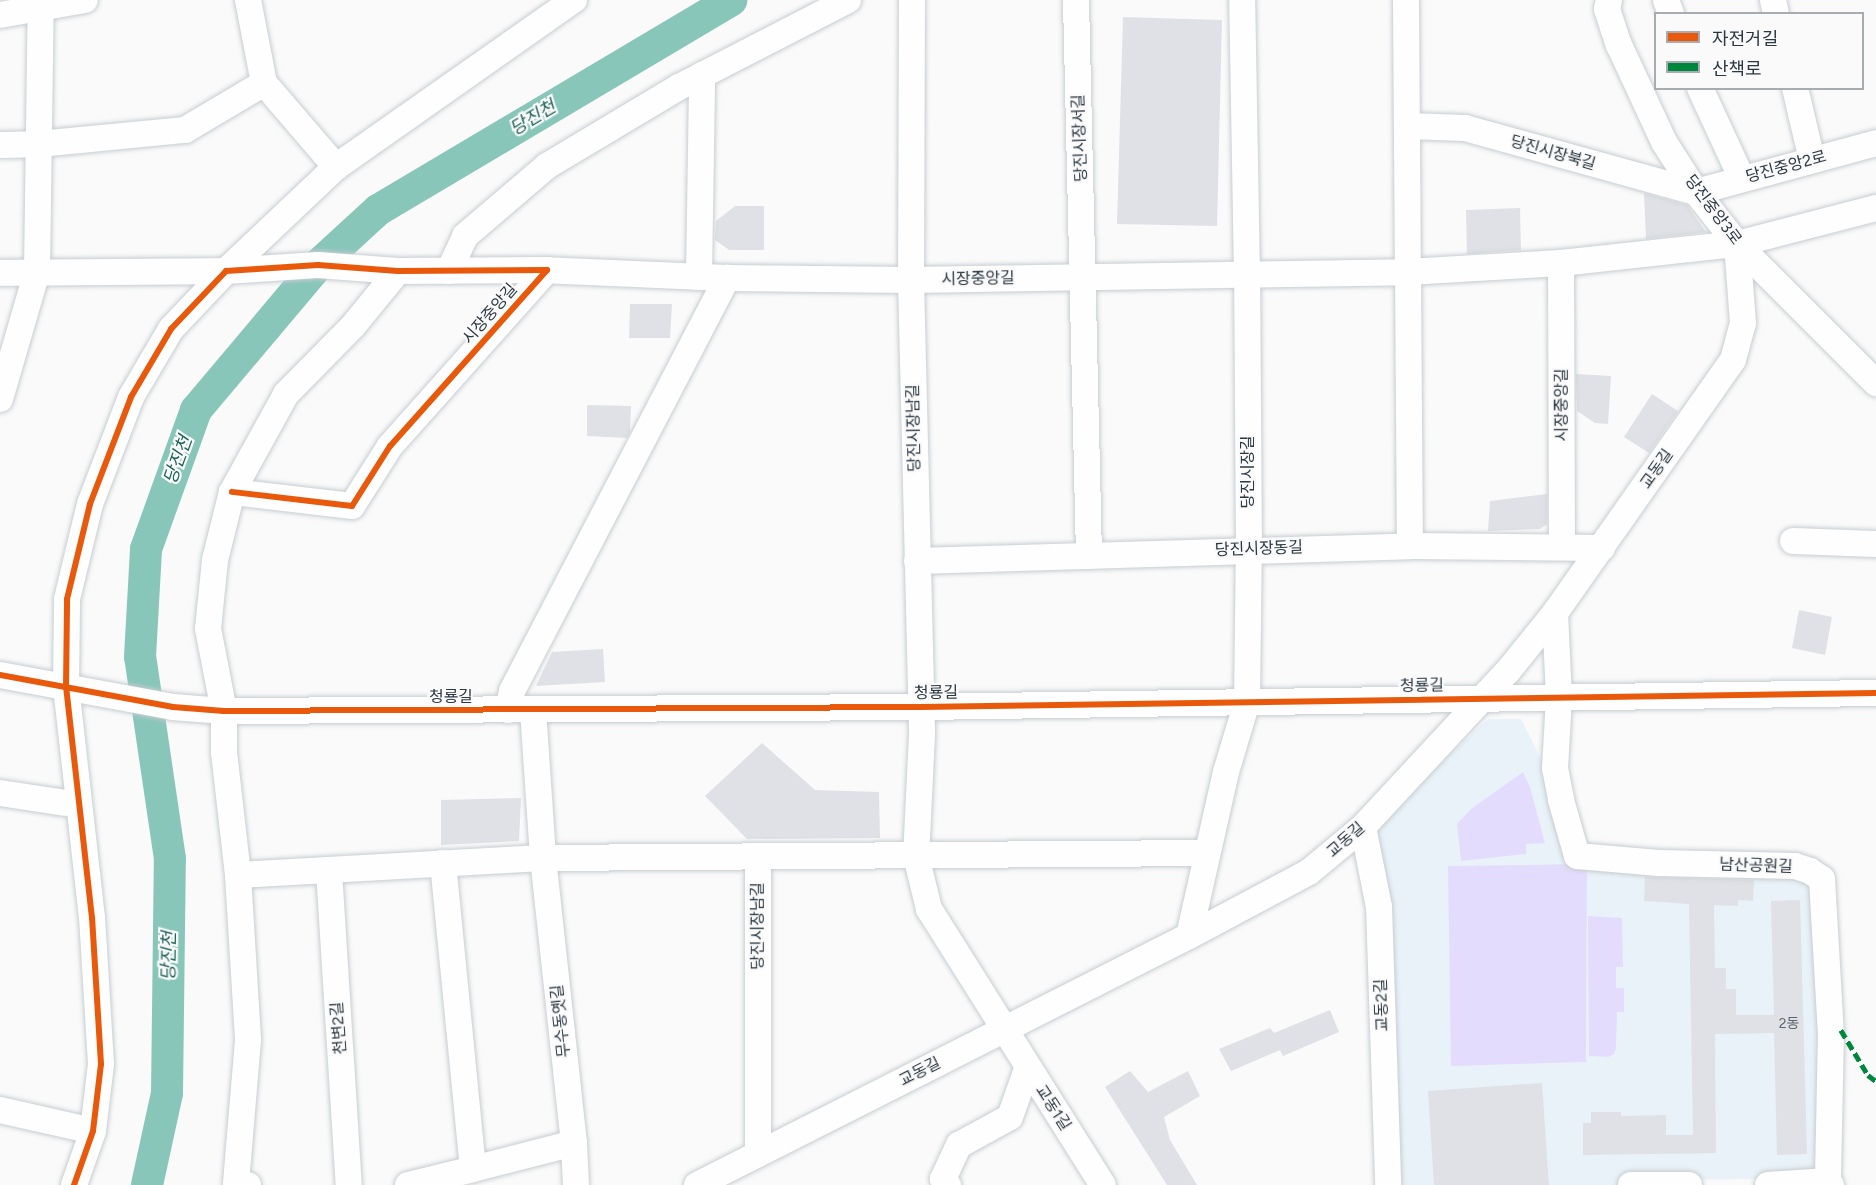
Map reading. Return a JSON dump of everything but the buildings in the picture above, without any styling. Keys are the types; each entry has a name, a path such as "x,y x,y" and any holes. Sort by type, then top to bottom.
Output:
{"street":[{"path":"0,15 41,3 85,0"},
{"path":"248,0 264,83 336,167"},
{"path":"74,1185 93,1131 101,1064 98,990 66,687 67,599 90,504 131,397 171,329 226,271 336,167 574,0"},
{"path":"449,271 465,236 548,166 702,75 848,0"},
{"name":"당진시장남길","path":"912,0 911,280 922,735 916,856 929,909 1006,1028"},
{"name":"당진시장서길","path":"1076,0 1084,277"},
{"name":"당진시장길","path":"1189,936 1207,853 1247,702 1249,549 1242,0"},
{"path":"1406,0 1410,546"},
{"name":"당진중앙3로","path":"1609,0 1607,9 1618,45 1664,142 1696,192 1737,244 1876,383"},
{"path":"0,399 37,272 41,3"},
{"path":"699,277 702,75"},
{"path":"0,145 39,144 185,130 264,83"},
{"path":"1701,90 1742,179"},
{"path":"1795,90 1812,160"},
{"name":"당진시장북길","path":"1408,126 1465,128 1696,192"},
{"name":"당진중앙2로","path":"1696,192 1876,143"},
{"path":"1247,276 1408,272 1561,263 1737,244 1876,208"},
{"name":"교동길","path":"697,1185 734,1177 758,1154 1189,936 1309,872 1363,826 1482,700 1555,613 1733,360 1743,322 1737,244"},
{"name":"시장중앙길","path":"1561,263 1562,546"},
{"name":"시장중앙길","path":"0,273 226,271 318,265 398,271 547,270 727,278 911,280 1247,276"},
{"name":"시장중앙길","path":"232,492 352,506 390,446 547,270"},
{"path":"240,1184 248,1039 238,875 224,753 224,711 208,629 215,560 232,492 286,394 353,326 398,271"},
{"path":"1084,277 1089,555"},
{"path":"520,710 512,691 727,278"},
{"path":"1793,541 1876,544"},
{"name":"당진시장동길","path":"917,561 1249,549 1410,546 1602,548"},
{"path":"1555,613 1559,697"},
{"name":"청룡길","path":"0,675 173,707 224,711 1482,700 1876,693"},
{"name":"남산공원길","path":"1559,697 1555,768 1560,800 1578,856 1659,863 1795,866 1810,871 1822,879 1831,1033 1830,1183"},
{"name":"무수동옛길","path":"520,710 543,858 574,1143 576,1185"},
{"path":"0,793 65,803"},
{"name":"교동2길","path":"1363,826 1379,907 1388,1185"},
{"path":"238,875 543,858 1207,853"},
{"name":"당진시장남길","path":"758,856 758,1154"},
{"path":"443,863 473,1169"},
{"name":"천변2길","path":"329,871 349,1185"},
{"name":"교동1길","path":"1006,1028 1027,1069 1103,1185"},
{"path":"948,1185 943,1179 959,1145 1010,1117 1027,1069"},
{"path":"0,1110 93,1131"},
{"path":"408,1185 574,1143"},
{"path":"1768,1185 1830,1183"},
{"path":"1631,1185 1689,1185"}],"shaded area":[{"path":"1488,719 1521,719 1545,767 1567,860 1794,871 1818,891 1822,1176 1633,1180 1616,1185 1401,1185 1389,906 1377,831 1407,794"},
{"path":"1523,772 1530,787 1545,843 1526,844 1526,854 1461,861 1457,824 1471,809"},
{"path":"1587,864 1586,1062 1451,1066 1448,866"},
{"path":"1588,916 1622,918 1623,967 1616,967 1616,988 1624,988 1624,1012 1617,1012 1616,1048 1614,1054 1608,1057 1589,1056"}],"waterway":[{"name":"당진천","path":"147,1185 167,1093 170,859 140,657 146,549 196,410 318,265 378,210 731,0"}],"marked path":[{"path":"1841,1030 1868,1075 1876,1081"}],"cycle path":[{"path":"74,1185 93,1131 101,1064 92,918 66,687 67,599 90,504 131,397 171,329 226,271 318,265 398,271 547,270 390,446 352,506 232,492"},
{"path":"0,675 173,707 224,711 920,707 1876,693"}]}
